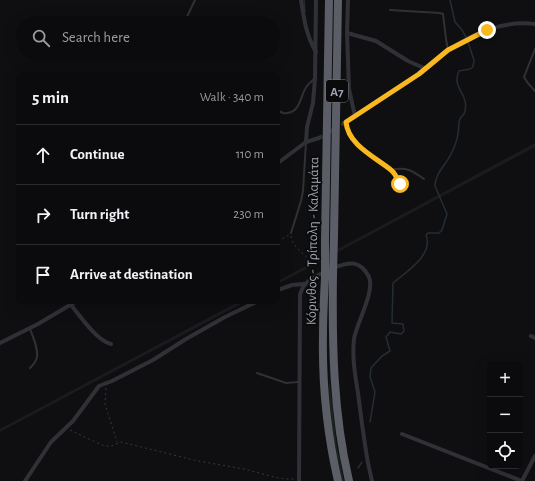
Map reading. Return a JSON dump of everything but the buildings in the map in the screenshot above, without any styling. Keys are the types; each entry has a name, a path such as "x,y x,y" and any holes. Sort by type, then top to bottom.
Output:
{"highway":[{"name":"Κόρινθος - Τρίπολη - Καλαμάτα","path":"329,0 323,366 331,448 338,481"},
{"name":"Κόρινθος - Τρίπολη - Καλαμάτα","path":"338,0 333,273 334,355 335,387 342,446 349,480"},
{"path":"331,448 334,481"}],"street":[{"path":"300,0 309,40 316,53"},
{"path":"306,142 307,127 313,103 315,78 316,0"},
{"path":"348,0 347,33 349,89 355,116"},
{"path":"344,123 426,69 448,50 465,40 493,28 507,24 535,24"},
{"path":"347,33 376,41 408,61 426,69"},
{"path":"280,162 306,142 319,138"},
{"path":"299,480 301,288 314,276 346,263 352,263 362,268 369,278 370,291 355,333 353,353 368,463 372,481"},
{"path":"280,289 292,284 304,284"},
{"path":"25,481 51,442 66,428 86,405 99,386 153,360 186,338 252,304"},
{"path":"0,343 70,305 103,341 111,344"},
{"path":"402,434 522,481 535,456"}],"lane":[{"path":"187,16 195,0"},
{"path":"390,10 440,12 443,14 448,50"},
{"path":"535,49 524,76 535,91"},
{"path":"280,112 284,114 290,113 294,110 298,106 307,85 315,78"},
{"path":"344,123 355,142 384,166 392,170 400,184 403,185"},
{"path":"291,233 303,191 306,142"},
{"path":"392,170 400,168 408,169 424,179"},
{"path":"30,328 37,356 36,361 30,368"},
{"path":"256,373 286,383 300,382"}],"path":[{"path":"280,241 291,233 294,246 312,263 314,276"},
{"path":"109,382 105,391 105,404 118,442"},
{"path":"66,428 104,446 111,446 118,442 198,461 244,469 274,477 299,480"}],"shaded area":[{"path":"535,143 535,147 280,283 280,280"},
{"path":"234,304 241,304 0,432 0,429"},
{"path":"329,376 337,447 344,481 342,481 332,429"}],"waterway":[{"path":"304,0 305,12"},
{"path":"370,422 375,392 370,377 371,368 382,356 390,351 386,337 390,332 401,334 404,331 403,324 392,323 393,283 423,256 426,249 426,235 428,233 439,233 442,230 447,214 435,186 435,181 454,147 458,137 459,121 465,112 465,100 458,86 457,77 459,71 473,67 474,60 467,39 455,22 450,0"},
{"path":"358,468 362,462"}],"tunnel":[{"path":"319,138 336,128"}],"route":[{"path":"400,184 392,170 384,166 355,142 349,134 346,122 419,74 448,50 487,30"}]}
